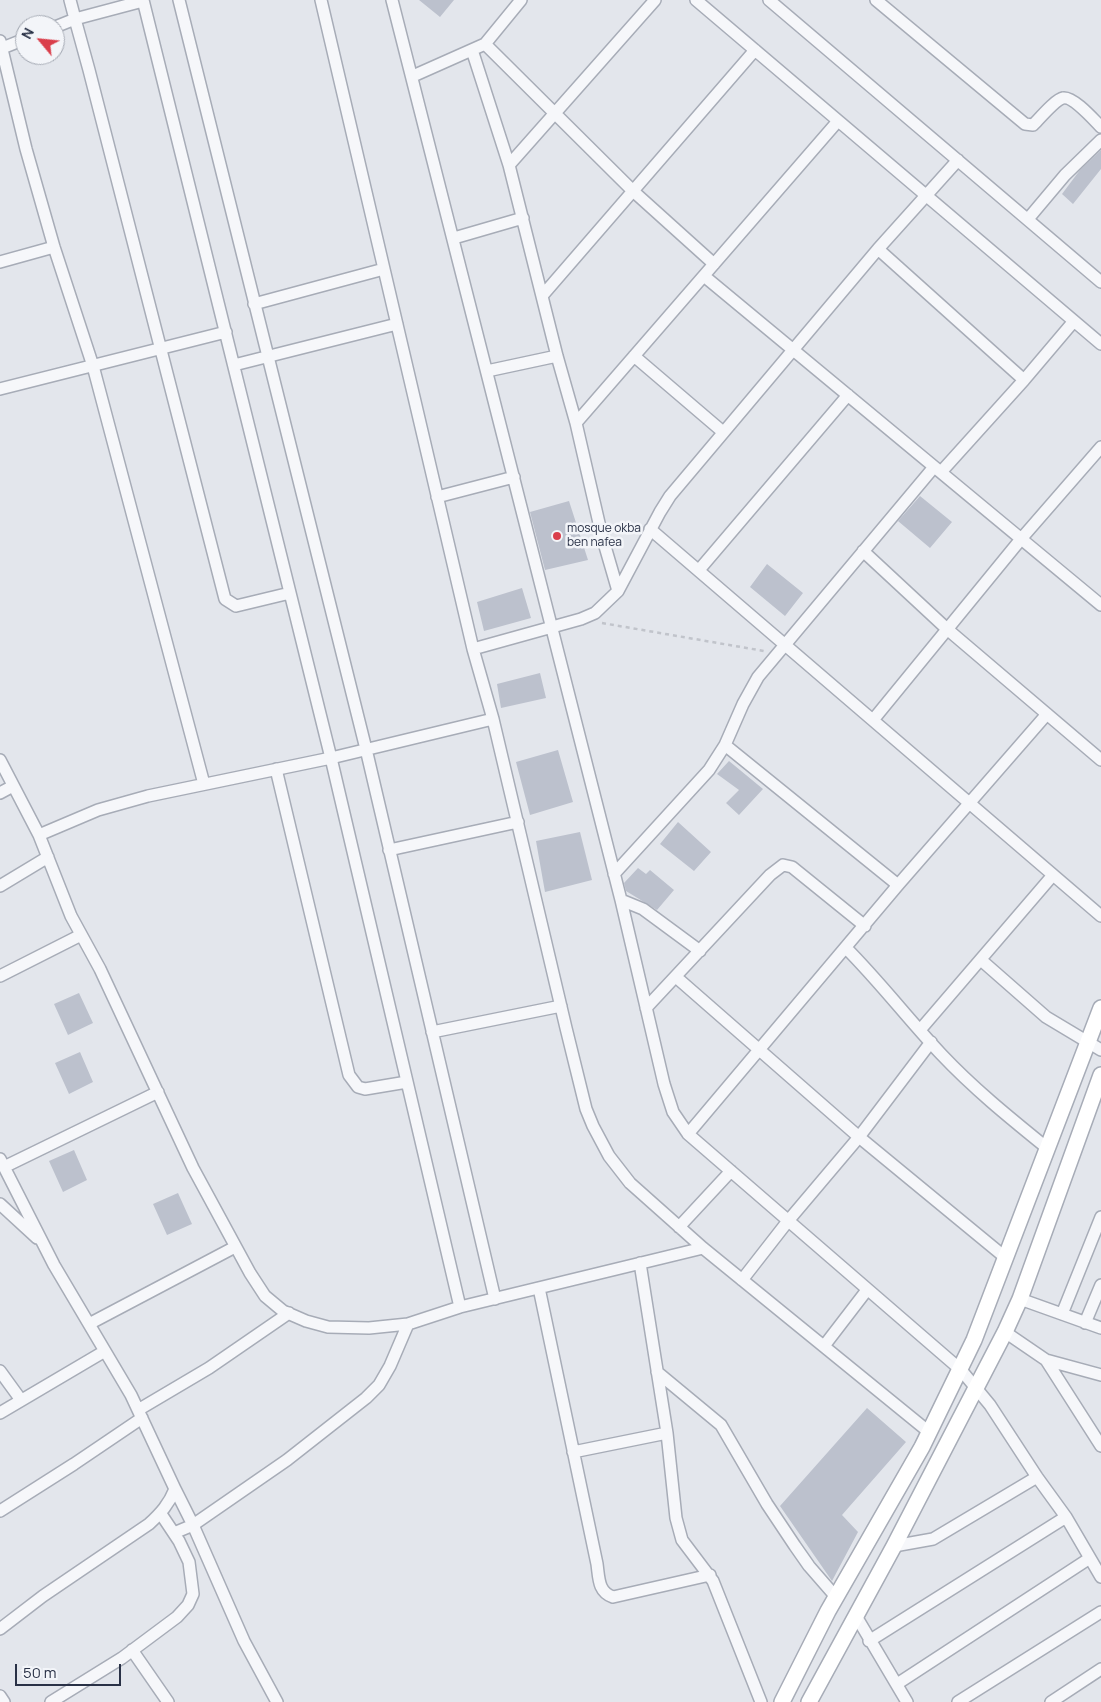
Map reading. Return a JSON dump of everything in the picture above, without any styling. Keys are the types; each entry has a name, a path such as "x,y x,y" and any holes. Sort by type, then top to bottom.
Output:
{"street":[{"path":"70,0 225,599 236,606 290,593"},
{"path":"179,0 366,750 495,1299"},
{"path":"321,0 473,649 493,719 560,1006 586,1109 593,1126 609,1156 630,1183 703,1248 929,1432"},
{"path":"392,0 413,76 621,900 667,1096 679,1122 688,1134 961,1370 976,1386 1036,1477 1066,1517 1101,1577"},
{"path":"413,76 485,44 520,0"},
{"path":"509,165 655,0"},
{"path":"696,0 1101,344"},
{"path":"769,0 1101,282"},
{"path":"876,0 1025,124 1033,125 1058,100 1066,98 1072,100 1101,127"},
{"path":"65,23 143,1 331,758 460,1307"},
{"path":"15,42 1,46 26,149 54,247 94,366 204,784"},
{"path":"485,44 633,191 714,264"},
{"path":"472,50 509,165 557,356 576,423 602,536 618,591"},
{"path":"542,296 755,50"},
{"path":"576,423 838,121"},
{"path":"1028,219 1065,175 1101,140"},
{"path":"473,649 581,619 595,613 618,591 650,529 670,496 878,249 958,160"},
{"path":"454,238 522,218"},
{"path":"0,262 54,247"},
{"path":"878,249 1024,380"},
{"path":"254,304 384,268"},
{"path":"704,276 1101,605"},
{"path":"614,874 708,770 725,745 749,690 863,551 937,470 1024,380 1074,321"},
{"path":"234,366 397,324"},
{"path":"0,390 226,332"},
{"path":"487,370 557,356"},
{"path":"634,356 723,432"},
{"path":"699,570 848,396"},
{"path":"873,720 1021,539 1101,446"},
{"path":"437,497 514,477"},
{"path":"650,529 699,570 782,649 873,720 1101,916"},
{"path":"863,551 947,630 1101,760"},
{"path":"688,1134 898,885 1047,714"},
{"path":"39,835 98,810 148,796 331,758 493,719"},
{"path":"725,745 898,885"},
{"path":"0,760 39,835 71,916 100,969 193,1168 235,1247 265,1296 289,1313 306,1321 328,1327 369,1328 408,1324 460,1307 703,1248"},
{"path":"276,769 349,1075 358,1088 365,1089 407,1082"},
{"path":"0,793 13,786"},
{"path":"389,850 518,822"},
{"path":"0,886 48,857"},
{"path":"646,1008 770,875 783,865 792,867 865,926"},
{"path":"920,1030 1053,875"},
{"path":"621,900 644,909 700,951"},
{"path":"0,976 82,935"},
{"path":"846,948 872,974 931,1042 988,1101 1048,1148"},
{"path":"981,960 1046,1017 1094,1047"},
{"path":"676,977 859,1137 1006,1258"},
{"path":"432,1032 560,1006"},
{"path":"782,1702 836,1597 929,1432 961,1370 1048,1148 1094,1047 1100,1014"},
{"path":"742,1280 788,1221 859,1137 931,1042"},
{"path":"809,1702 894,1546 1005,1332 1020,1299 1101,1076"},
{"path":"158,1092 2,1163 42,1242 131,1395 193,1525 244,1641 277,1702"},
{"path":"679,1227 731,1171"},
{"path":"0,1204 42,1242"},
{"path":"1062,1314 1101,1216"},
{"path":"89,1324 235,1247"},
{"path":"640,1264 666,1432 676,1518 682,1540 691,1554 710,1575 761,1702"},
{"path":"1086,1323 1101,1285"},
{"path":"538,1288 600,1585 607,1595 613,1597 710,1575"},
{"path":"824,1346 867,1290"},
{"path":"1020,1299 1101,1328"},
{"path":"0,1511 74,1464 140,1414 289,1313"},
{"path":"174,1533 193,1525 288,1460 366,1398 379,1385 390,1366 408,1324"},
{"path":"1005,1332 1046,1360 1101,1375"},
{"path":"0,1413 105,1351"},
{"path":"1046,1360 1101,1446"},
{"path":"0,1372 21,1400"},
{"path":"657,1372 721,1425 767,1504 808,1566 836,1597"},
{"path":"573,1452 666,1432"},
{"path":"894,1546 933,1539 1036,1477"},
{"path":"0,1629 43,1596 149,1524 161,1514 169,1503 175,1489"},
{"path":"51,1702 132,1650 177,1617 188,1605 193,1594 189,1562 174,1533 161,1514"},
{"path":"870,1641 1066,1517"},
{"path":"897,1684 1090,1558"},
{"path":"958,1702 1101,1612"},
{"path":"856,1616 907,1702"},
{"path":"132,1650 168,1702"},
{"path":"1052,1702 1101,1669"},
{"path":"0,1696 4,1702"}],"path":[{"path":"581,619 782,649"}],"building":[{"path":"419,0 454,0 440,17"},
{"path":"1101,150 1101,169 1073,204 1062,194 1080,170"},
{"path":"920,496 952,522 930,548 898,521"},
{"name":"mosque okba ben nafea","path":"569,501 588,560 545,570 530,512"},
{"path":"767,564 803,593 785,616 750,587"},
{"path":"522,588 531,618 484,631 477,602"},
{"path":"540,673 546,698 501,708 497,684"},
{"path":"558,750 573,802 530,815 516,762"},
{"path":"729,761 763,789 739,815 726,803 739,790 717,774"},
{"path":"678,822 711,852 694,871 660,844"},
{"path":"580,832 592,880 545,892 536,841"},
{"path":"638,868 646,874 650,870 674,890 657,910 626,891 624,883"},
{"path":"79,993 93,1023 68,1035 54,1004"},
{"path":"80,1052 93,1082 69,1094 55,1063"},
{"path":"74,1150 87,1180 63,1192 49,1161"},
{"path":"178,1193 192,1224 167,1235 153,1204"},
{"path":"867,1408 906,1442 842,1515 858,1532 832,1581 780,1506"}],"place":[{"name":"mosque okba ben nafea","path":"557,536"}]}
